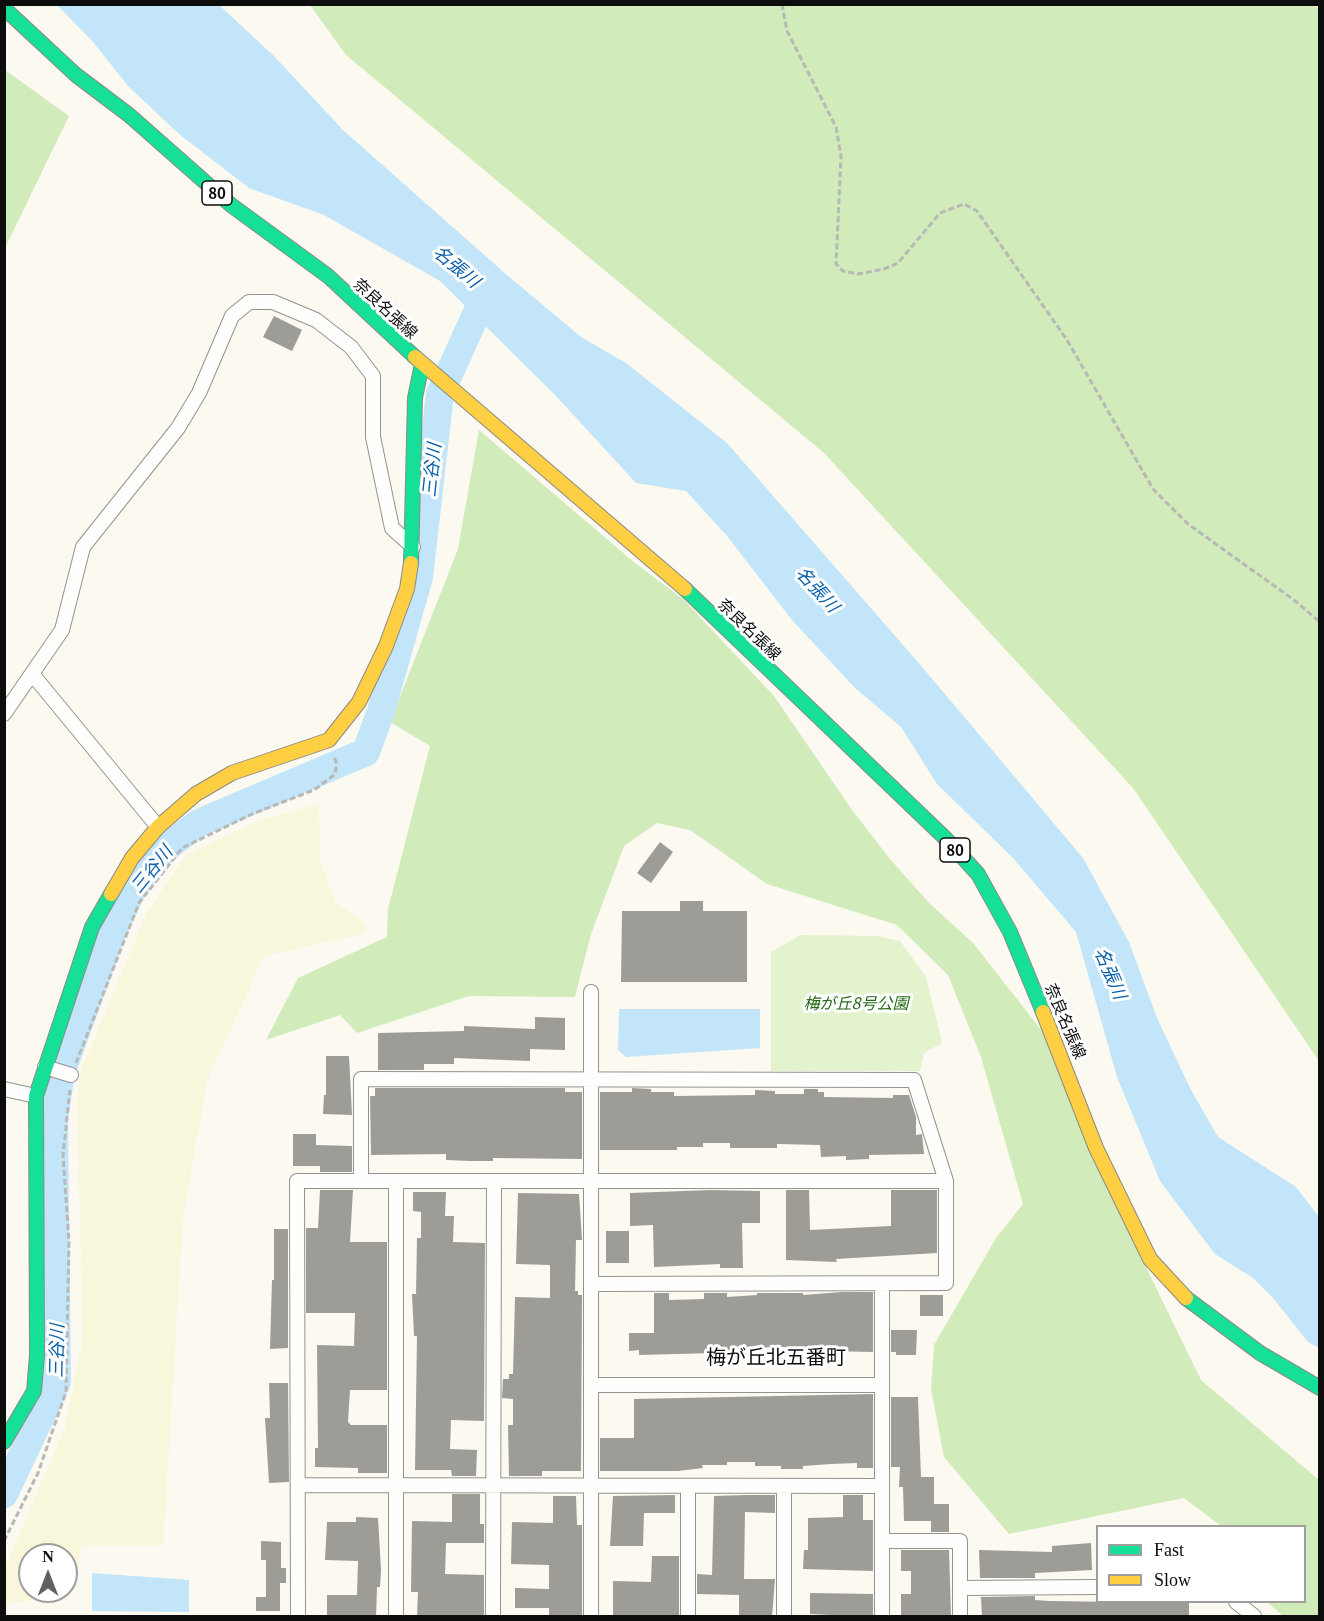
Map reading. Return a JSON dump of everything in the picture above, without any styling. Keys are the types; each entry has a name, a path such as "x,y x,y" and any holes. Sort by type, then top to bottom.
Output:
{"main road":[{"name":"奈良名張線","path":"4,8 76,75 129,115 231,205 328,276 422,364 693,596 944,837 978,874 1010,932 1068,1070 1096,1148 1150,1259 1174,1287 1201,1311 1260,1353 1320,1388"},
{"path":"4,1442 34,1391 37,1355 36,1096 92,927 132,858 158,826 196,794 232,773 329,740 359,702 386,646 407,589 413,547 415,398 422,364"}],"street":[{"path":"4,714 62,630 83,547 178,428 199,393 232,316 249,302 273,302 316,320 351,347 373,376 373,438 392,528 413,547"},
{"path":"33,675 158,826"},
{"path":"591,992 591,1617"},
{"path":"45,1067 69,1074"},
{"path":"361,1181 361,1079 914,1080 946,1181 946,1283 591,1284"},
{"path":"4,1089 36,1096"},
{"path":"298,1617 297,1181 946,1181"},
{"path":"396,1181 396,1617"},
{"path":"493,1617 494,1181"},
{"path":"882,1284 882,1617"},
{"path":"591,1385 881,1385"},
{"path":"298,1485 396,1487 882,1486"},
{"path":"784,1486 784,1617"},
{"path":"688,1487 688,1617"},
{"path":"882,1540 960,1541 960,1617"},
{"path":"960,1588 1096,1587"},
{"path":"1237,1603 1254,1617"}],"path":[{"path":"782,4 787,31 836,127 841,156 836,264 843,271 858,274 884,269 898,263 940,213 964,204 977,211 1067,340 1153,489 1188,524 1294,600 1320,622"},
{"path":"4,1541 38,1473 66,1392 69,1242 63,1155 69,1074 139,903 182,848 252,814 314,790 334,775 337,765"}],"shaded area":[{"path":"319,804 320,862 336,903 366,924 363,934 264,956 207,1081 183,1217 163,1545 81,1545 78,1568 78,1543 18,1543 18,1602 5,1605 5,1567 65,1428 83,1337 77,1110 80,1073 146,914 186,855 259,820"}],"green space":[{"path":"310,5 1316,5 1320,13 1319,1061 1133,788 824,453 346,55"},
{"path":"5,70 69,116 5,248"},
{"path":"479,430 635,563 683,599 774,696 852,810 890,859 929,903 973,943 1046,1036 1123,1220 1201,1380 1319,1480 1319,1616 1283,1616 1268,1603 1306,1603 1306,1525 1220,1525 1184,1498 1009,1534 944,1457 931,1389 934,1345 996,1238 1023,1204 981,1057 948,975 897,925 767,884 690,830 657,823 624,846 591,934 575,997 469,996 357,1033 340,1015 266,1040 298,978 387,937 388,909 430,746 390,722 458,549"},
{"name":"梅が丘8号公園","path":"801,935 877,936 900,941 926,977 942,1043 924,1053 920,1071 771,1071 771,952"}],"water":[{"name":"名張川","path":"57,5 219,5 274,56 344,131 507,275 581,337 626,363 727,443 923,668 1083,858 1129,942 1157,1018 1191,1090 1218,1137 1296,1187 1319,1217 1319,1348 1308,1342 1273,1298 1253,1278 1215,1254 1160,1181 1117,1077 1076,932 1013,858 937,784 901,727 855,688 792,620 727,536 686,491 636,483 556,396 440,281 324,215 249,188 179,134 129,87 93,42"},
{"path":"619,1009 760,1009 760,1048 626,1057 618,1050"},
{"path":"92,1573 189,1580 189,1612 92,1611"}],"building":[{"path":"274,316 302,330 292,351 263,337"},
{"path":"660,842 673,852 651,883 637,873"},
{"path":"680,901 703,901 703,911 747,911 747,982 621,982 622,911 680,911"},
{"path":"535,1017 565,1018 565,1050 530,1049 530,1061 454,1058 454,1064 424,1064 424,1070 378,1070 378,1033 464,1031 464,1026 535,1029"},
{"path":"326,1056 349,1056 352,1115 323,1114 324,1095 326,1095"},
{"path":"375,1088 565,1088 565,1092 582,1092 582,1159 493,1158 493,1161 470,1161 446,1160 446,1154 371,1155 370,1096 375,1096"},
{"path":"632,1088 651,1089 651,1092 674,1092 674,1096 755,1095 755,1090 775,1091 775,1094 804,1094 804,1089 818,1089 818,1092 824,1092 824,1097 893,1098 893,1095 909,1095 916,1117 916,1135 922,1134 924,1154 869,1155 869,1159 846,1160 846,1156 821,1157 820,1145 777,1144 777,1148 730,1148 730,1143 703,1143 703,1147 677,1147 677,1150 600,1150 600,1092 632,1092"},
{"path":"293,1134 316,1134 316,1145 352,1146 352,1172 320,1172 320,1166 293,1166"},
{"path":"320,1190 353,1190 350,1242 387,1242 387,1390 350,1390 348,1422 351,1425 387,1425 387,1473 358,1473 358,1468 315,1467 315,1448 318,1448 317,1345 354,1346 355,1313 306,1313 306,1228 318,1228"},
{"path":"786,1190 809,1190 810,1230 891,1226 891,1190 937,1190 937,1253 836,1259 837,1262 786,1260"},
{"path":"760,1191 760,1223 742,1223 743,1268 720,1268 720,1264 654,1267 653,1225 630,1226 630,1193"},
{"path":"413,1192 446,1192 445,1216 454,1216 453,1242 485,1243 484,1421 451,1420 450,1449 477,1450 476,1476 452,1476 451,1470 415,1470 417,1336 414,1336 412,1294 416,1294 417,1238 421,1238 421,1212 413,1211"},
{"path":"518,1193 579,1194 582,1240 576,1240 575,1291 578,1291 578,1295 582,1295 581,1471 542,1471 542,1476 509,1476 508,1425 513,1425 513,1399 502,1398 503,1379 509,1379 509,1374 513,1374 515,1297 550,1298 550,1265 516,1264"},
{"path":"274,1229 288,1229 288,1348 270,1349 272,1280 274,1280"},
{"path":"606,1231 629,1231 629,1263 606,1263"},
{"path":"873,1292 873,1352 806,1353 806,1348 782,1347 753,1348 753,1352 639,1355 639,1350 629,1351 629,1333 654,1333 654,1293 669,1293 669,1300 704,1299 704,1293 727,1293 727,1297 757,1295 757,1293 803,1293 803,1295"},
{"path":"920,1295 943,1295 943,1316 920,1316"},
{"path":"891,1330 917,1330 916,1355 896,1355 896,1352 891,1352"},
{"path":"269,1383 288,1383 289,1482 269,1483 265,1418 270,1418"},
{"path":"873,1394 873,1468 857,1468 857,1463 781,1469 781,1466 755,1466 755,1462 727,1462 727,1465 702,1465 703,1468 678,1471 600,1471 600,1438 634,1438 634,1399"},
{"path":"891,1397 918,1397 921,1477 934,1477 934,1504 949,1504 949,1532 931,1532 931,1521 904,1521 903,1487 899,1487 900,1467 891,1467"},
{"path":"452,1494 480,1494 480,1524 484,1524 484,1543 446,1543 445,1574 484,1575 484,1617 417,1617 418,1592 411,1592 412,1521 452,1522"},
{"path":"675,1495 675,1513 644,1513 643,1546 610,1546 613,1496"},
{"path":"775,1495 775,1513 745,1512 744,1579 775,1579 772,1617 739,1617 739,1595 697,1594 697,1574 712,1575 714,1496"},
{"path":"843,1495 863,1495 863,1520 873,1520 873,1571 803,1569 804,1550 808,1550 808,1518 843,1517"},
{"path":"553,1496 576,1496 577,1525 582,1525 582,1617 549,1617 549,1608 515,1608 515,1588 549,1589 549,1565 511,1564 512,1522 553,1523"},
{"path":"356,1517 378,1518 381,1570 380,1587 377,1587 376,1617 327,1615 327,1595 357,1595 358,1561 325,1560 327,1522 356,1522"},
{"path":"261,1541 281,1542 281,1568 286,1568 286,1583 280,1583 280,1611 256,1611 256,1597 266,1597 266,1560 261,1560"},
{"path":"1091,1543 1092,1570 1035,1573 1035,1578 980,1578 979,1550 1052,1552 1052,1546"},
{"path":"901,1550 949,1550 951,1617 901,1617 901,1594 911,1594 911,1571 901,1571"},
{"path":"652,1556 679,1556 679,1617 613,1617 613,1581 651,1582"},
{"path":"810,1593 873,1594 873,1617 810,1614"},
{"path":"1035,1596 1035,1600 1096,1603 1189,1603 1189,1617 982,1617 981,1597"}],"waterway":[{"name":"三谷川","path":"4,1494 57,1382 54,1117 61,1073 111,936 134,886 164,849 199,823 366,752 381,711 419,577 440,394 487,290"}],"traffic: fast":[{"path":"4,8 76,75 129,115 231,205 328,276 415,357"},
{"path":"411,563 415,398 422,364"},
{"path":"685,589 944,837 978,874 1010,932 1043,1012"},
{"path":"4,1442 34,1391 37,1355 36,1096 92,927 111,894"},
{"path":"1186,1298 1260,1353 1320,1388"}],"traffic: slow":[{"path":"415,357 685,589"},
{"path":"111,894 132,858 158,827 196,794 232,773 329,740 359,702 386,646 407,589 411,563"},
{"path":"1043,1012 1096,1148 1150,1259 1186,1298"}],"district":[{"name":"梅が丘北五番町","path":"776,1356"}]}
